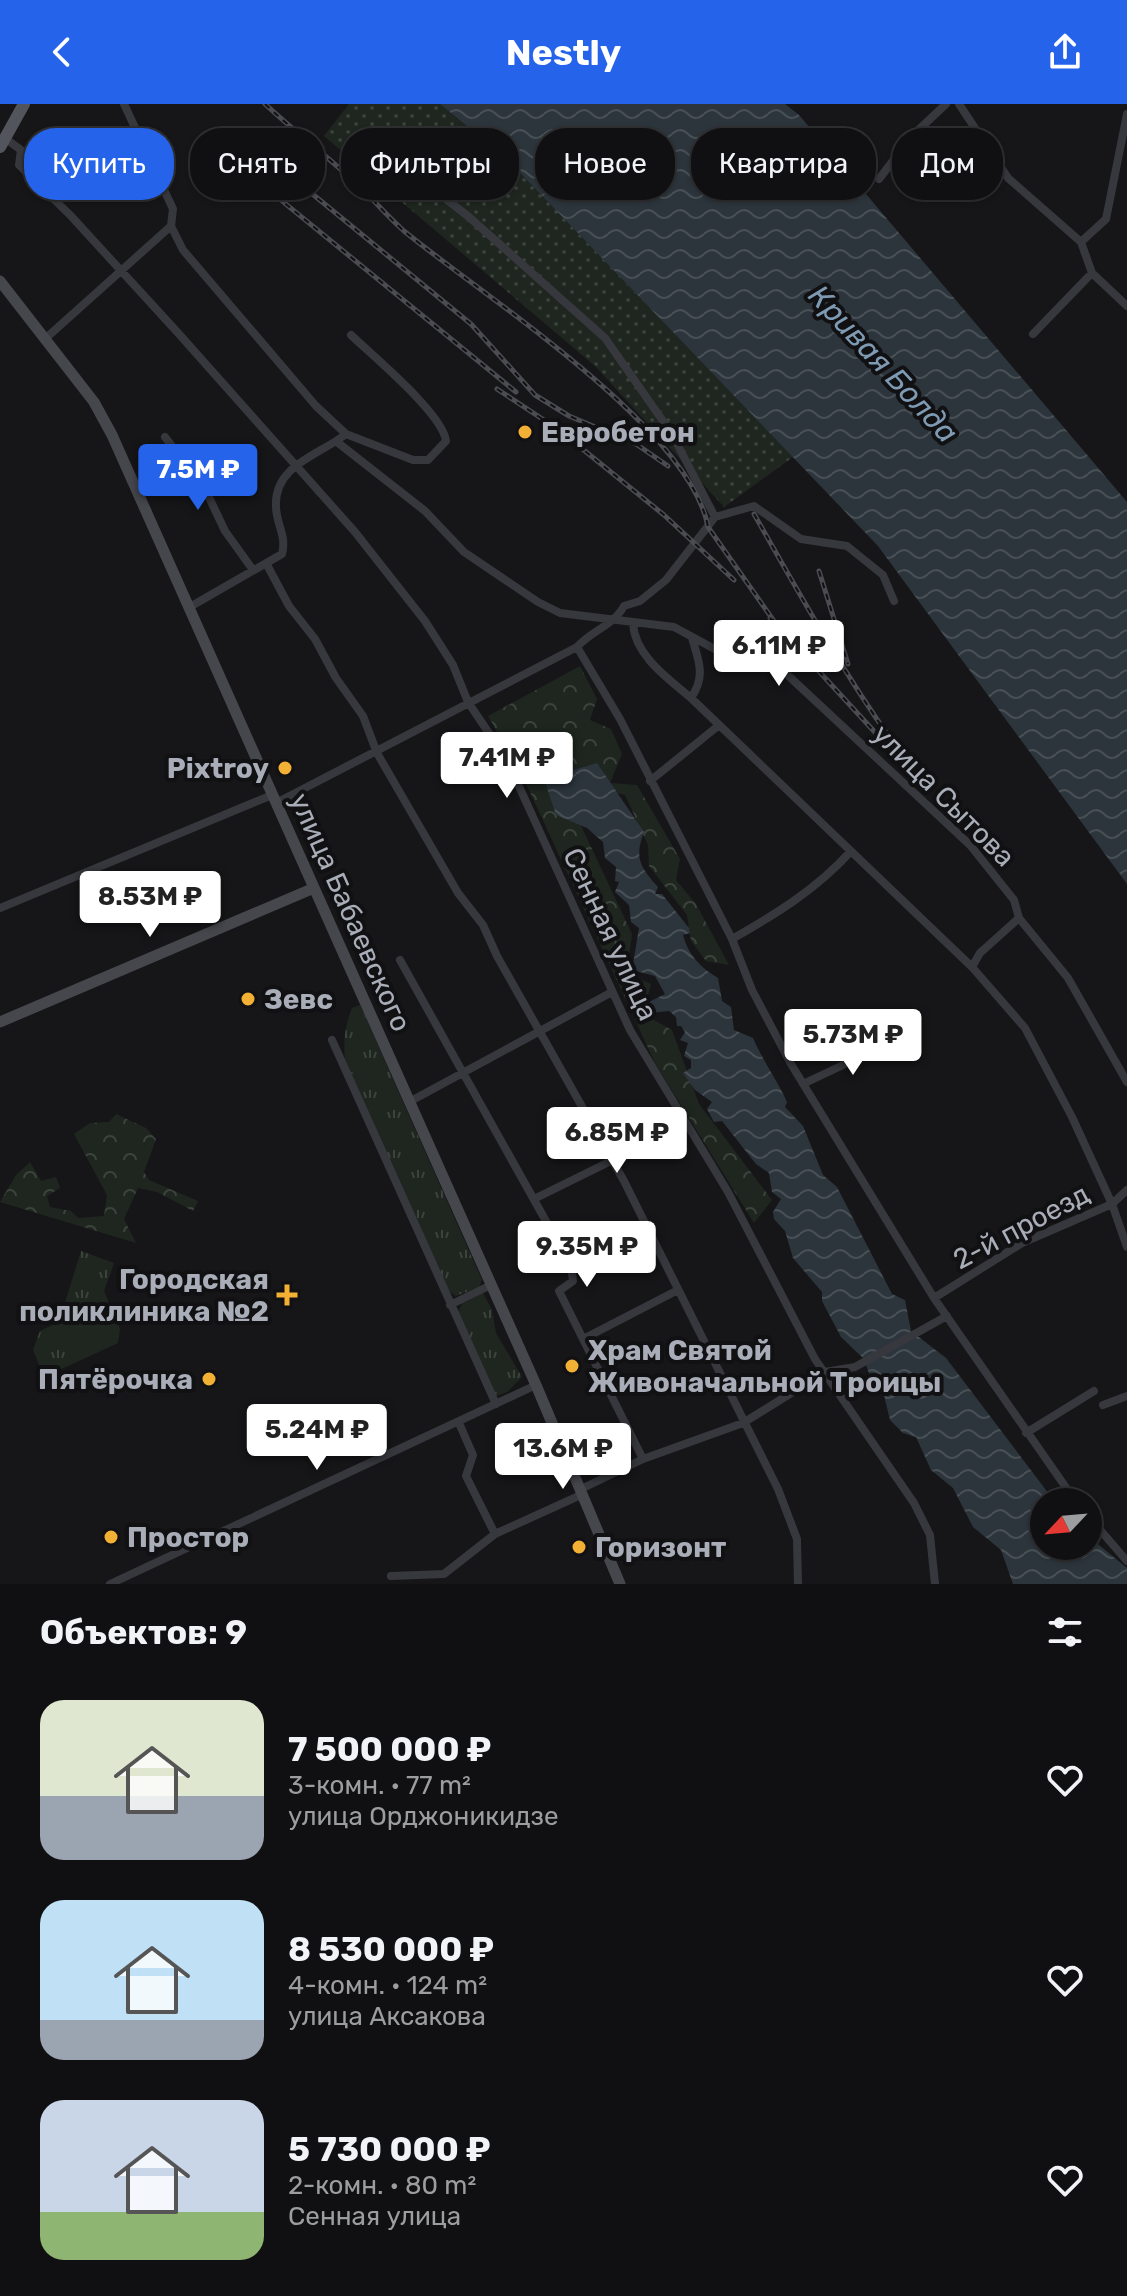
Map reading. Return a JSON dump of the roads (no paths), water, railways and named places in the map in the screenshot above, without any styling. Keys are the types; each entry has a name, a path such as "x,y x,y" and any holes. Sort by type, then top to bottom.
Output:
{"main road":[{"path":"3,143 24,104"},
{"name":"улица Бабаевского","path":"0,281 94,402 112,435 536,1385 620,1584"},
{"path":"0,1022 314,888"}],"street":[{"path":"124,104 173,209 171,226 183,250 316,406 346,434 413,460 428,460 446,441 445,434 426,407 351,335"},
{"path":"879,179 912,136 946,104"},
{"path":"959,104 1008,178 1081,242 1092,273 1127,306"},
{"path":"1081,242 1106,219 1127,114"},
{"name":"Сенная улица","path":"3,143 21,150 19,165 71,216 118,272 179,334 293,466 355,532 417,609 453,665 468,702 507,760 612,992 682,1119 728,1192 825,1372 914,1503 930,1535 935,1584"},
{"path":"447,200 605,338 672,434 715,517"},
{"path":"46,338 171,226"},
{"path":"1033,334 1092,273"},
{"path":"188,608 282,554 286,539 276,510 276,491 293,466 346,434"},
{"path":"165,437 206,491 225,531 253,570"},
{"name":"улица Сытова","path":"337,442 425,511 464,552 538,602 560,613 674,627 733,659 765,654 970,845 1014,900 1019,918 1068,978 1127,1082"},
{"path":"0,908 274,799 377,753 468,702 577,647 590,633 613,621 624,606 640,601 666,580 715,517 754,506 801,539 847,546 883,575 894,601"},
{"path":"266,563 289,606 315,639 336,678 363,716 377,753 458,893 483,925 613,1160 778,1489 797,1539 798,1584"},
{"path":"633,624 648,659 972,967 1025,1028 1112,1204 1127,1247"},
{"path":"691,698 700,686 702,673 692,638"},
{"path":"577,647 620,719 732,939 752,990 803,1084 934,1298 1066,1488"},
{"path":"650,781 718,726"},
{"path":"732,939 788,908 833,871 851,851"},
{"path":"972,967 980,953 1019,918"},
{"path":"400,960 571,1266 573,1281 559,1291 643,1459"},
{"path":"409,1102 612,992"},
{"path":"803,1084 843,1065 883,1038"},
{"path":"332,1040 496,1404"},
{"path":"534,1199 613,1160 682,1119"},
{"name":"2-й проезд","path":"934,1298 1022,1243 1112,1204 1127,1190"},
{"path":"450,1305 491,1285"},
{"path":"583,1339 678,1290"},
{"path":"391,1576 444,1574 495,1534 643,1459 743,1423 825,1372 855,1367 947,1316"},
{"path":"110,1584 536,1385"},
{"path":"1026,1433 1094,1391"},
{"path":"1103,1405 1127,1396"},
{"path":"459,1423 473,1455 466,1476 495,1534"},
{"path":"1102,1532 1127,1561"}],"water":[{"name":"Кривая Болда","path":"440,104 785,104 799,115 810,128 691,128 691,200 871,200 1127,502 1127,884 878,546 546,200 675,200 675,128 535,128 535,188 519,172 519,128 469,128"},
{"path":"597,763 644,832 639,849 640,862 658,887 655,894 662,894 689,928 690,933 683,935 688,949 701,965 718,978 722,1001 731,1007 734,1030 753,1038 787,1102 785,1107 803,1126 823,1175 837,1187 892,1294 905,1300 911,1331 946,1358 1044,1488 1030,1488 1030,1560 1102,1560 1102,1547 1127,1568 1127,1584 1013,1584 1001,1550 973,1527 953,1488 931,1470 916,1437 903,1433 890,1420 883,1391 872,1382 864,1359 841,1337 822,1301 822,1292 793,1258 785,1231 774,1219 773,1212 781,1199 772,1192 769,1173 756,1164 722,1121 714,1122 707,1109 712,1102 695,1090 683,1073 691,1068 691,1060 684,1056 688,1043 680,1040 685,1032 677,1026 676,1017 669,1011 650,1013 645,1004 665,994 655,976 632,970 639,928 631,922 629,905 615,892 619,882 615,881 616,867 605,858 603,842 587,828 556,815 544,779"}],"railway":[{"path":"265,104 357,184 404,231 579,366 625,407 664,448 693,488 708,527 776,624"},
{"path":"281,200 516,392"},
{"path":"320,200 471,324 535,395 569,416 636,444 668,466"},
{"path":"497,389 559,430 664,515 734,580"},
{"path":"754,514 855,686 924,784"},
{"path":"819,571 848,664"},
{"path":"770,618 894,753"}],"place":[{"name":"Евробетон","path":"525,432"},
{"name":"Pixtroy","path":"285,768"},
{"name":"Зевс","path":"248,999"},
{"name":"Городская поликлиника №2","path":"287,1295"},
{"name":"Храм Святой Живоначальной Троицы","path":"572,1366"},
{"name":"Пятёрочка","path":"209,1379"},
{"name":"Простор","path":"111,1537"},
{"name":"Горизонт","path":"579,1547"}]}
